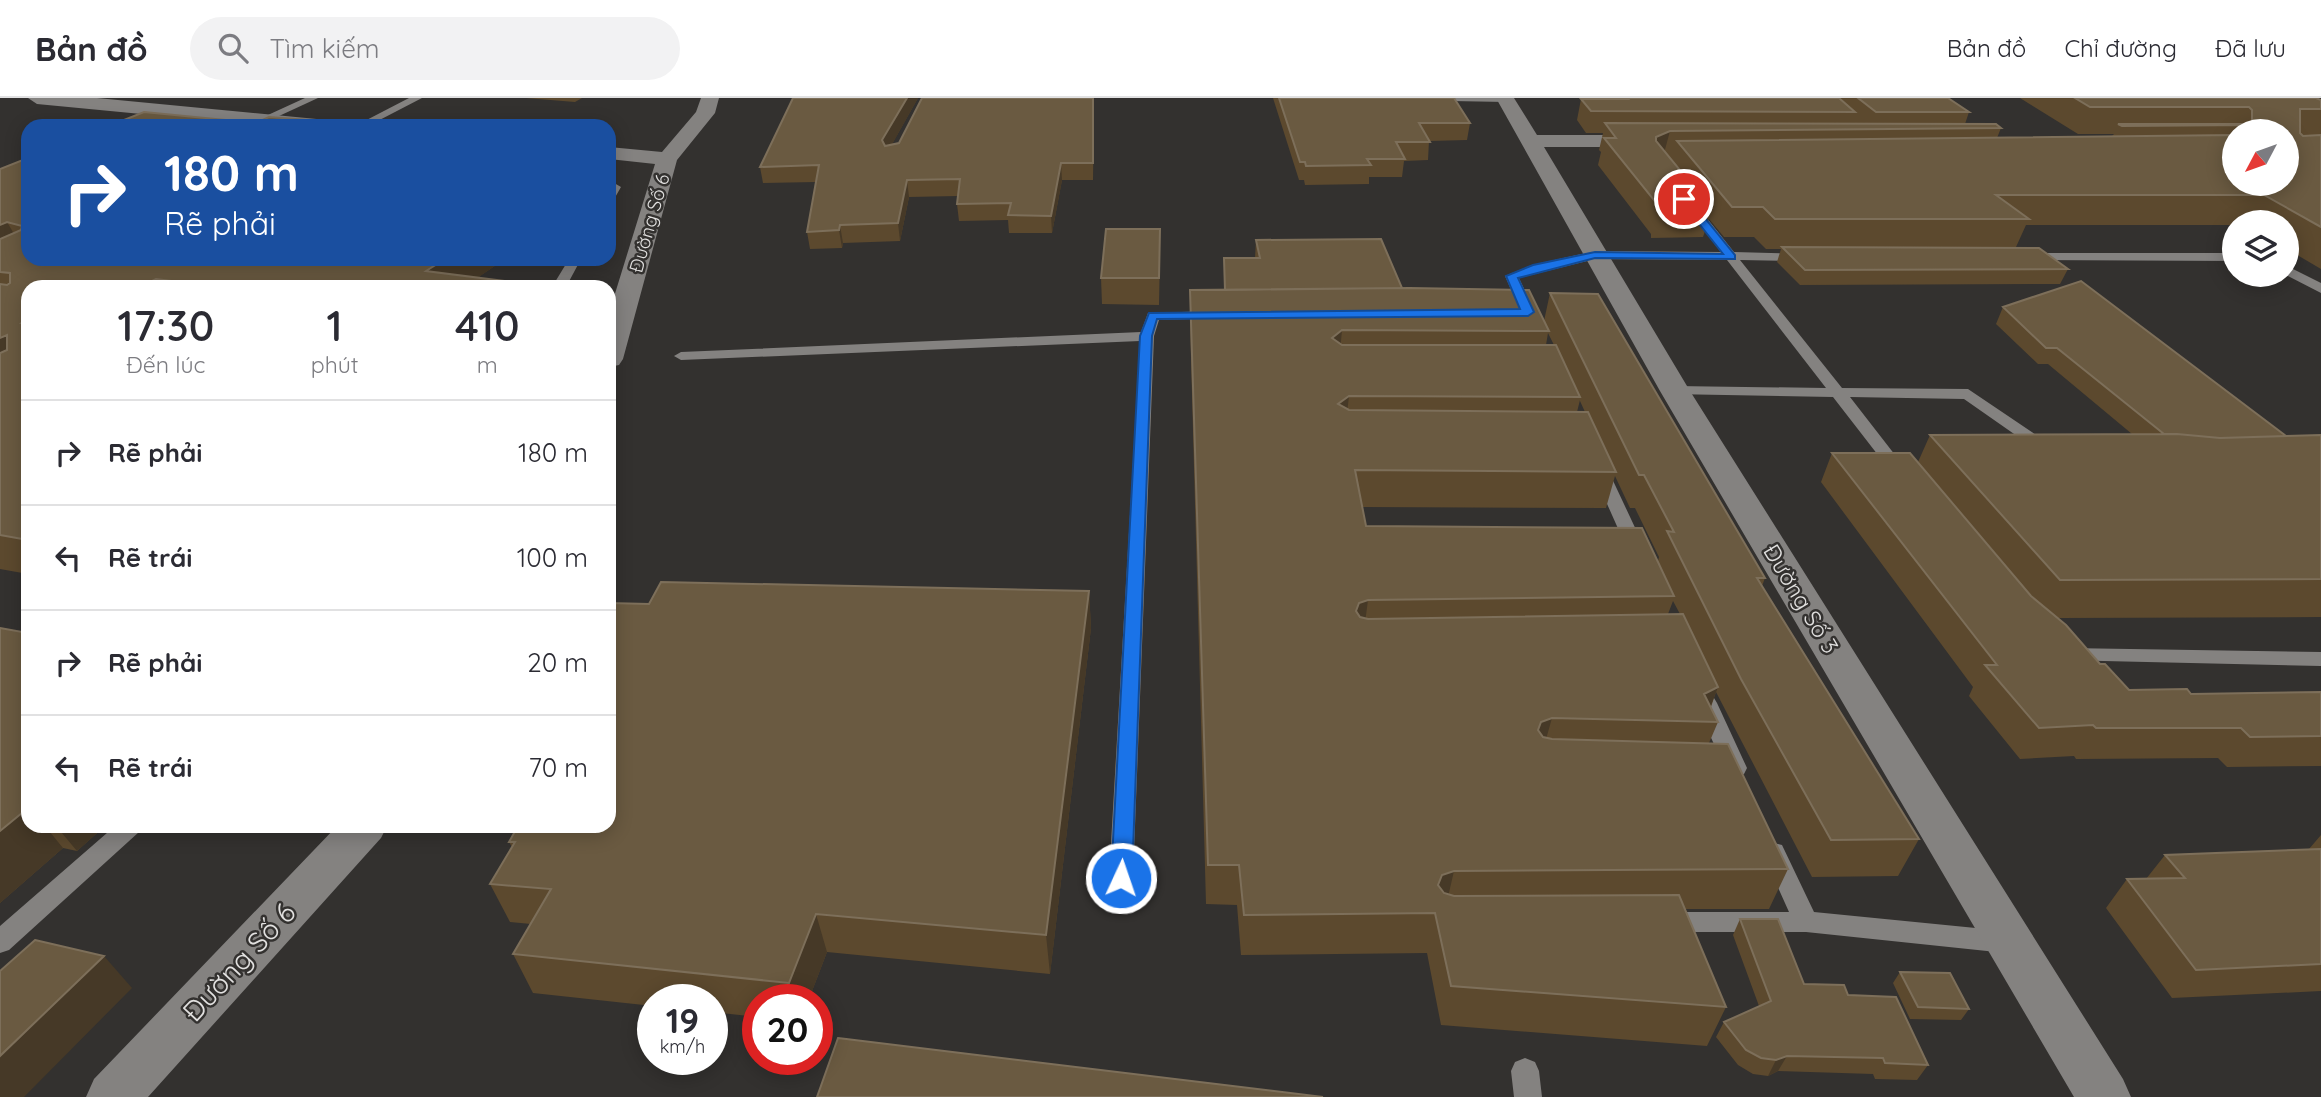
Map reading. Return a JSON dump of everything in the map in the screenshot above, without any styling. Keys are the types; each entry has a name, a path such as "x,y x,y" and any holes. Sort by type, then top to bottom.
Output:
{"street":[{"path":"37,98 252,119"},
{"name":"Đường Số 6","path":"616,335 667,159 705,113 710,98"},
{"name":"Đường Số 3","path":"1506,99 1675,391 2104,1097"},
{"path":"1532,141 1672,141"},
{"path":"616,154 667,159"},
{"name":"Đường Số 6","path":"113,1097 358,833"}],"lane":[{"path":"264,119 313,98"},
{"path":"374,119 417,98"},
{"path":"1451,98 1506,99"},
{"path":"136,119 159,110"},
{"path":"1684,199 1916,492"},
{"path":"1525,316 1511,276 1595,255 1815,257"},
{"path":"2011,257 2222,257"},
{"path":"2299,277 2321,289"},
{"path":"1121,878 1146,336 1153,316 1236,315"},
{"path":"681,356 1146,336"},
{"path":"1675,391 1968,394 2033,440 2059,447"},
{"path":"1591,452 1621,531 1644,569"},
{"path":"2055,646 2065,655 2321,659"},
{"path":"1700,690 1741,779 1712,772"},
{"path":"0,942 123,833"},
{"path":"1766,835 1806,922"},
{"path":"1639,922 1806,922 2010,943"}],"building":[{"path":"793,98 907,98 882,140 885,146 899,143 922,98 1093,98 1093,163 1061,163 1051,216 1008,215 1011,203 957,204 960,179 907,180 898,223 840,225 839,230 807,232 819,165 760,167"},
{"path":"1279,98 1454,98 1470,123 1419,123 1430,142 1396,142 1405,159 1367,159 1371,165 1306,166 1305,162 1300,162"},
{"path":"1839,98 1855,112 1591,111 1581,99"},
{"path":"1858,98 1948,98 1969,112 1876,112"},
{"path":"2075,98 2321,100 2321,109 2300,109 2300,119 2252,119 2252,110 2249,107 2090,107"},
{"path":"144,112 215,119 126,119"},
{"path":"269,117 295,119 265,119"},
{"path":"1605,123 1996,124 2001,128 1670,131 1656,137 1656,141 1711,208 1658,209 1658,205 1604,138 1616,138"},
{"path":"2118,124 2222,124 2222,125 2122,126"},
{"path":"2300,133 2303,136 2321,135 2321,227 2299,215 2299,210 2291,210 2266,196 2300,196"},
{"path":"2222,135 2222,195 1996,195 2029,219 1775,219 1763,207 1732,207 1677,141"},
{"path":"21,161 21,226 7,222 0,225 0,169"},
{"path":"1106,229 1160,229 1159,278 1101,278"},
{"path":"21,230 21,266 434,266 426,271 496,280 21,280 21,539 0,535 0,353 7,350 7,335 0,338 0,284 10,283 10,273 0,272 0,239"},
{"path":"1381,239 1402,288 1225,290 1224,258 1260,258 1256,240"},
{"path":"1782,247 2039,248 2068,269 1805,270"},
{"path":"2081,281 2286,436 2220,438 2164,434 2057,348 2046,348 2003,307"},
{"path":"1190,290 1529,290 1549,331 1342,330 1332,338 1342,345 1556,345 1580,397 1349,396 1338,404 1349,410 1588,412 1616,472 1355,470 1366,526 1642,528 1674,596 1368,600 1359,603 1356,611 1360,617 1368,619 1683,614 1718,687 1704,694 1718,722 1552,718 1541,722 1538,730 1543,737 1552,739 1728,744 1788,869 1454,871 1442,875 1438,885 1444,893 1454,896 1679,895 1726,1007 1451,986 1435,913 1244,915 1239,865 1208,865"},
{"path":"1550,293 1598,294 1765,578 1757,578 1919,839 1831,840 1741,679 1667,531 1674,532 1644,475 1639,475"},
{"path":"2177,434 2220,438 2321,435 2321,579 2060,580 1930,435"},
{"path":"1832,453 1910,453 2031,596 2066,625 2100,664 2105,664 2129,690 2187,689 2191,694 2321,692 2321,736 2250,737 2241,728 2096,728 2093,725 2039,728 1985,665 1997,665"},
{"path":"661,582 1089,591 1046,935 816,914 789,983 513,954 551,889 490,884 515,842 509,842 514,833 616,833 616,603 649,604"},
{"path":"0,628 21,632 21,814 0,831"},
{"path":"2321,849 2321,964 2196,970 2127,879 2185,878 2165,855"},
{"path":"1740,919 1778,919 1804,984 1844,985 1848,995 1896,997 1928,1065 1885,1063 1883,1058 1787,1056 1776,1060 1761,1058 1746,1050 1724,1022 1771,1001"},
{"path":"35,940 104,956 0,1056 0,971"},
{"path":"1900,972 1950,973 1969,1009 1918,1007"},
{"path":"838,1038 1323,1097 817,1097 825,1075 833,1075 833,1052"}],"route":[{"path":"1121,878 1146,336 1153,316 1528,312 1511,276 1537,268 1595,255 1731,257 1684,199"}]}
